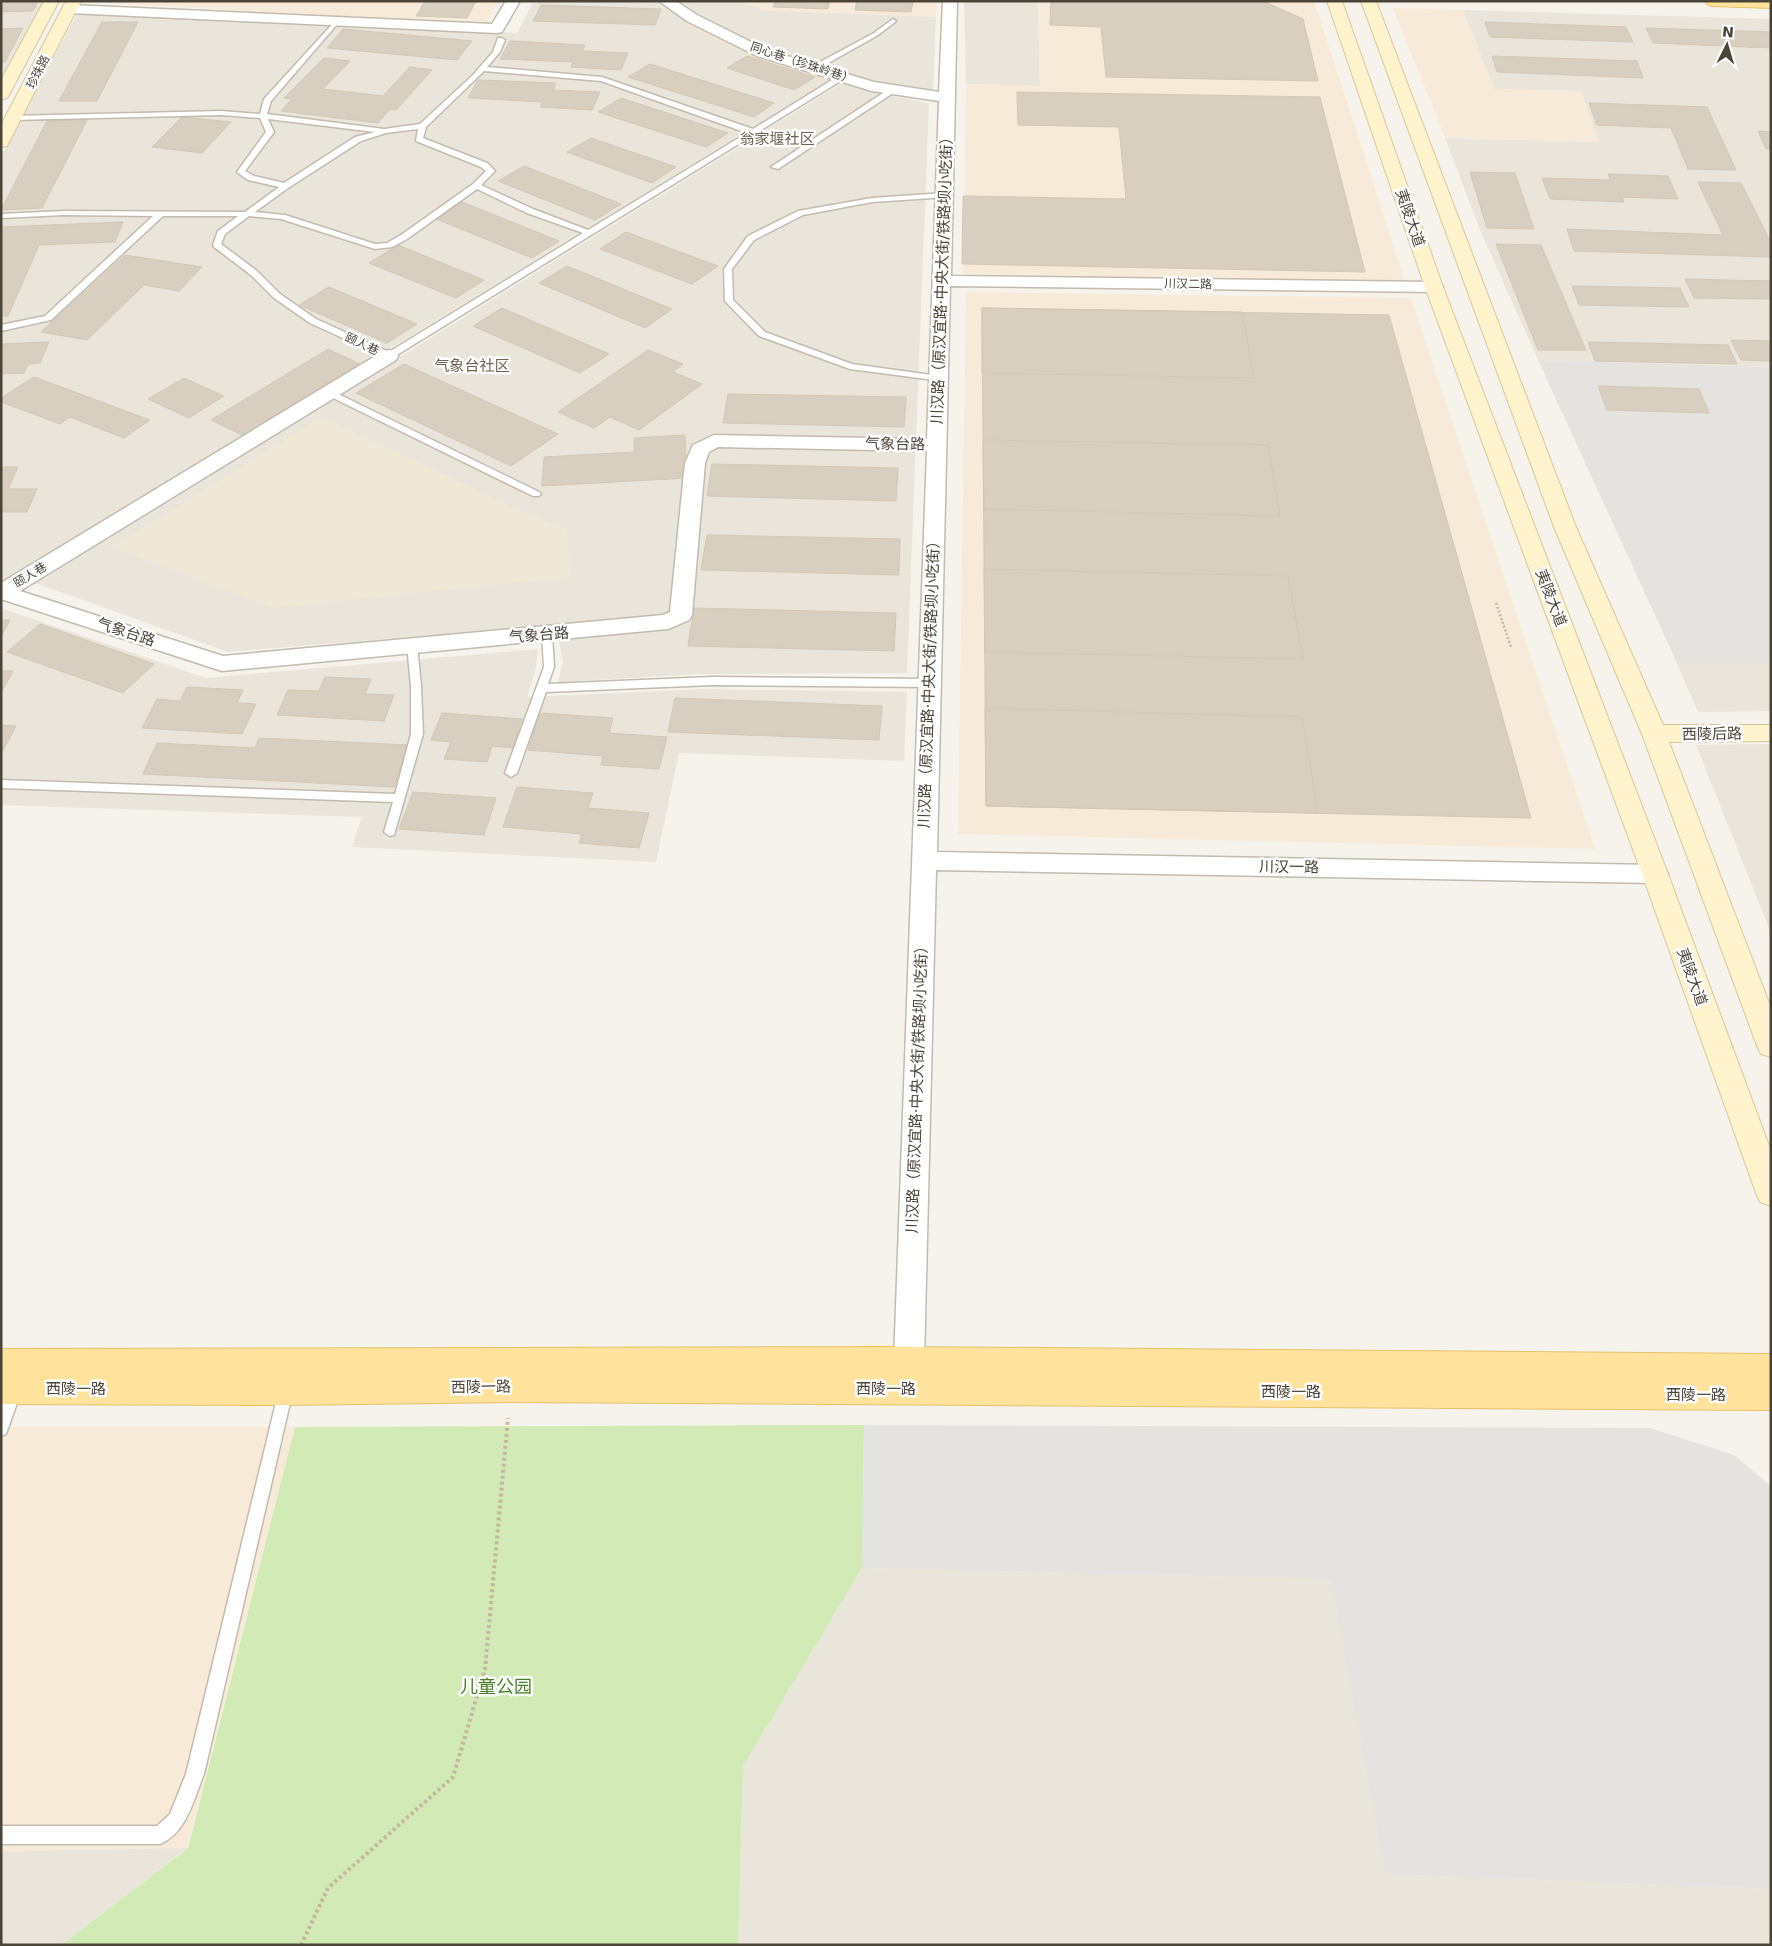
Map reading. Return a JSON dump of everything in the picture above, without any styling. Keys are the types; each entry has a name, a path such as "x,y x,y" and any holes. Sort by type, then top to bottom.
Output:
{"main road":[{"name":"珍珠路","path":"1,95 52,1"},
{"name":"夷陵大道","path":"1334,1 1434,287 1655,874 1771,1193"},
{"path":"1368,1 1565,527 1654,734 1771,1046"},
{"path":"1712,1 1771,4"},
{"name":"珍珠路","path":"1,142 72,5"},
{"name":"西陵后路","path":"1654,734 1771,733"},
{"name":"西陵一路","path":"6,1380 910,1362 1771,1369"},
{"name":"西陵一路","path":"6,1380 286,1390 511,1387 1771,1395"}],"street":[{"path":"72,5 497,29 513,1"},
{"name":"同心巷（珍珠岭巷）","path":"666,1 692,18 762,52 872,86 947,98"},
{"name":"川汉路（原汉宜路·中央大街/铁路坝小吃街）","path":"910,1362 950,1"},
{"name":"川汉二路","path":"941,281 1434,287"},
{"name":"颐人巷","path":"3,592 389,356"},
{"name":"气象台路","path":"3,592 222,664 668,622 681,615 695,463 700,449 714,441 937,445"},
{"name":"川汉一路","path":"924,861 1655,874"}],"lane":[{"path":"285,186 251,178 242,172 270,132 263,116 268,101 337,21"},
{"path":"813,68 876,34 893,21"},
{"path":"1,216 64,213 249,214 282,217 375,247 389,246 476,186 491,171 484,165 419,139 422,126 475,78 496,52 501,40"},
{"path":"482,69 602,79 753,132"},
{"path":"389,356 843,77"},
{"path":"775,167 895,89"},
{"path":"14,118 221,113 263,116 386,131"},
{"name":"颐人巷","path":"389,356 313,321 277,296 254,273 218,245 221,233 285,186 358,139 386,131 422,126"},
{"path":"476,186 530,211 589,233"},
{"path":"939,380 850,366 762,334 729,302 728,269 751,238 801,213 872,200 944,195"},
{"path":"1,328 48,318 160,214"},
{"path":"330,393 536,494"},
{"path":"511,773 549,667 547,634"},
{"path":"390,832 417,734 416,686 412,645"},
{"path":"542,688 712,681 930,683"},
{"path":"1,784 399,798"},
{"path":"1,1429 6,1380"},
{"path":"1,1835 160,1835 176,1820 195,1774 286,1390"}],"path":[{"path":"1496,603 1511,647"},
{"path":"301,1945 328,1888 453,1777 485,1669 511,1387"}],"shaded area":[{"path":"1,1 44,1 1,80"},
{"path":"108,1 498,1 486,25 108,3"},
{"path":"534,1 655,1 686,21 749,52 832,79 7,582 1,582 1,156 77,14 517,33"},
{"path":"680,1 738,1 764,10 936,17 933,91 875,81 764,48 701,16"},
{"path":"738,1 937,1 936,17 764,10"},
{"path":"964,1 1038,1 1040,86 966,84"},
{"path":"1038,1 1314,1 1405,281 963,274 966,84 1040,86"},
{"path":"1393,8 1463,10 1494,89 1581,91 1599,142 1445,137"},
{"path":"1463,10 1771,19 1771,367 1538,360 1480,230 1445,138 1599,142 1581,91 1494,89"},
{"path":"842,83 877,93 929,103 907,673 700,674 558,682 563,662 556,625 228,652 35,583"},
{"path":"966,292 1411,298 1595,849 958,834"},
{"path":"1538,360 1771,367 1771,663 1677,663"},
{"path":"322,417 517,509 567,530 571,577 273,608 112,547"},
{"path":"1,608 206,678 538,649 536,668 527,697 704,689 907,692 904,761 679,753 656,862 352,847 362,817 1,805"},
{"path":"1677,663 1771,663 1771,711 1698,712"},
{"path":"1771,744 1771,933 1696,745"},
{"path":"864,1425 1650,1428 1734,1455 1771,1486 1771,1889 1385,1874 1330,1579 862,1568"},
{"path":"1,1427 295,1427 187,1848 1,1851"},
{"path":"862,1568 1330,1579 1385,1874 1771,1889 1771,1945 738,1945 743,1766"},
{"path":"187,1848 61,1945 1,1945 1,1851"}],"green space":[{"name":"儿童公园","path":"864,1425 862,1568 743,1766 738,1945 61,1945 188,1848 295,1427"}],"building":[{"path":"1,1 38,1 33,11 1,12"},
{"path":"425,1 476,1 467,18 416,16"},
{"path":"775,1 830,1 828,9 773,7"},
{"path":"857,1 913,1 911,12 855,10"},
{"path":"1051,1 1263,1 1303,19 1318,81 1106,77 1101,27 1050,25"},
{"path":"541,5 661,9 655,25 533,21"},
{"path":"102,22 138,22 97,101 59,101"},
{"path":"1485,22 1626,27 1633,42 1490,37"},
{"path":"23,28 5,62 1,62 1,29"},
{"path":"1646,28 1771,32 1771,48 1653,43"},
{"path":"343,29 472,41 457,60 327,48"},
{"path":"510,41 585,45 582,51 628,53 621,70 571,67 573,62 500,59"},
{"path":"747,56 815,77 794,90 727,68"},
{"path":"1492,56 1637,61 1643,78 1497,72"},
{"path":"324,58 350,61 323,89 383,96 410,67 432,70 396,110 390,109 378,123 281,111 292,99 284,98"},
{"path":"650,64 774,103 754,117 628,77"},
{"path":"478,80 556,83 553,90 600,92 592,110 540,107 543,102 468,98"},
{"path":"1017,92 1320,97 1365,272 962,264 963,196 1126,199 1119,127 1018,125"},
{"path":"621,98 728,133 706,147 598,112"},
{"path":"1589,103 1707,107 1736,170 1688,169 1671,128 1597,125"},
{"path":"182,117 231,122 202,153 152,147"},
{"path":"87,120 42,208 1,210 47,121"},
{"path":"1758,131 1771,132 1771,149 1766,149"},
{"path":"591,138 676,167 652,183 567,152"},
{"path":"524,166 621,204 595,220 498,181"},
{"path":"1470,172 1515,173 1534,229 1487,228"},
{"path":"1608,174 1668,176 1678,199 1622,197 1624,202 1550,199 1542,178 1610,180"},
{"path":"1698,182 1741,183 1771,243 1771,257 1574,251 1567,229 1723,235"},
{"path":"462,202 559,241 532,258 434,218"},
{"path":"123,222 115,242 39,245 8,316 1,316 1,227"},
{"path":"626,232 718,266 692,284 600,249"},
{"path":"1496,244 1541,245 1586,350 1538,350"},
{"path":"398,245 484,280 456,298 369,263"},
{"path":"125,255 202,267 179,291 144,285 87,340 41,332"},
{"path":"567,266 672,309 645,328 539,283"},
{"path":"1685,279 1771,281 1771,299 1694,298"},
{"path":"1572,286 1680,288 1689,307 1579,305"},
{"path":"329,287 417,324 387,343 299,305"},
{"path":"502,308 609,354 580,373 473,326"},
{"path":"982,308 1389,315 1531,818 986,806"},
{"path":"982,308 1242,312 1254,378 982,373"},
{"path":"1731,340 1771,341 1771,361 1741,360"},
{"path":"49,342 40,363 28,364 24,373 1,374 1,344"},
{"path":"1588,342 1728,345 1737,364 1595,361"},
{"path":"328,349 362,365 246,437 211,420"},
{"path":"648,350 683,364 673,372 702,384 639,430 610,417 594,428 558,412"},
{"path":"404,364 558,434 511,466 356,393"},
{"path":"34,377 150,420 124,438 70,417 60,424 1,402 1,398"},
{"path":"184,378 224,396 189,418 148,399"},
{"path":"1598,386 1699,389 1709,413 1607,410"},
{"path":"728,394 906,397 904,427 723,423"},
{"path":"685,435 687,478 542,486 544,457 634,452 634,438"},
{"path":"983,440 1268,445 1280,516 984,509"},
{"path":"712,464 898,468 896,501 707,496"},
{"path":"1,467 18,467 8,489 37,489 27,512 1,512"},
{"path":"707,535 900,539 899,575 701,570"},
{"path":"984,569 1288,576 1303,659 985,652"},
{"path":"694,608 896,613 894,651 688,646"},
{"path":"1,620 10,620 1,637"},
{"path":"40,624 154,664 123,693 7,652"},
{"path":"1,671 13,671 1,693"},
{"path":"325,677 371,679 365,694 394,695 384,721 277,715 288,690 319,691"},
{"path":"187,687 243,690 237,703 256,704 242,734 142,728 157,699 180,701"},
{"path":"675,698 882,706 879,740 668,732"},
{"path":"985,708 1302,717 1318,813 986,806"},
{"path":"442,713 522,719 512,748 492,746 487,762 444,759 451,742 431,740"},
{"path":"540,713 613,718 609,733 667,737 659,769 601,765 603,756 528,750"},
{"path":"1,725 16,726 1,754"},
{"path":"259,738 408,745 394,787 143,774 157,743 255,748"},
{"path":"517,787 593,793 588,808 649,813 639,848 579,843 582,834 503,827"},
{"path":"413,792 496,798 484,835 399,829"}],"district":[{"name":"翁家堰社区","path":"777,139"},
{"name":"气象台社区","path":"472,366"}]}
